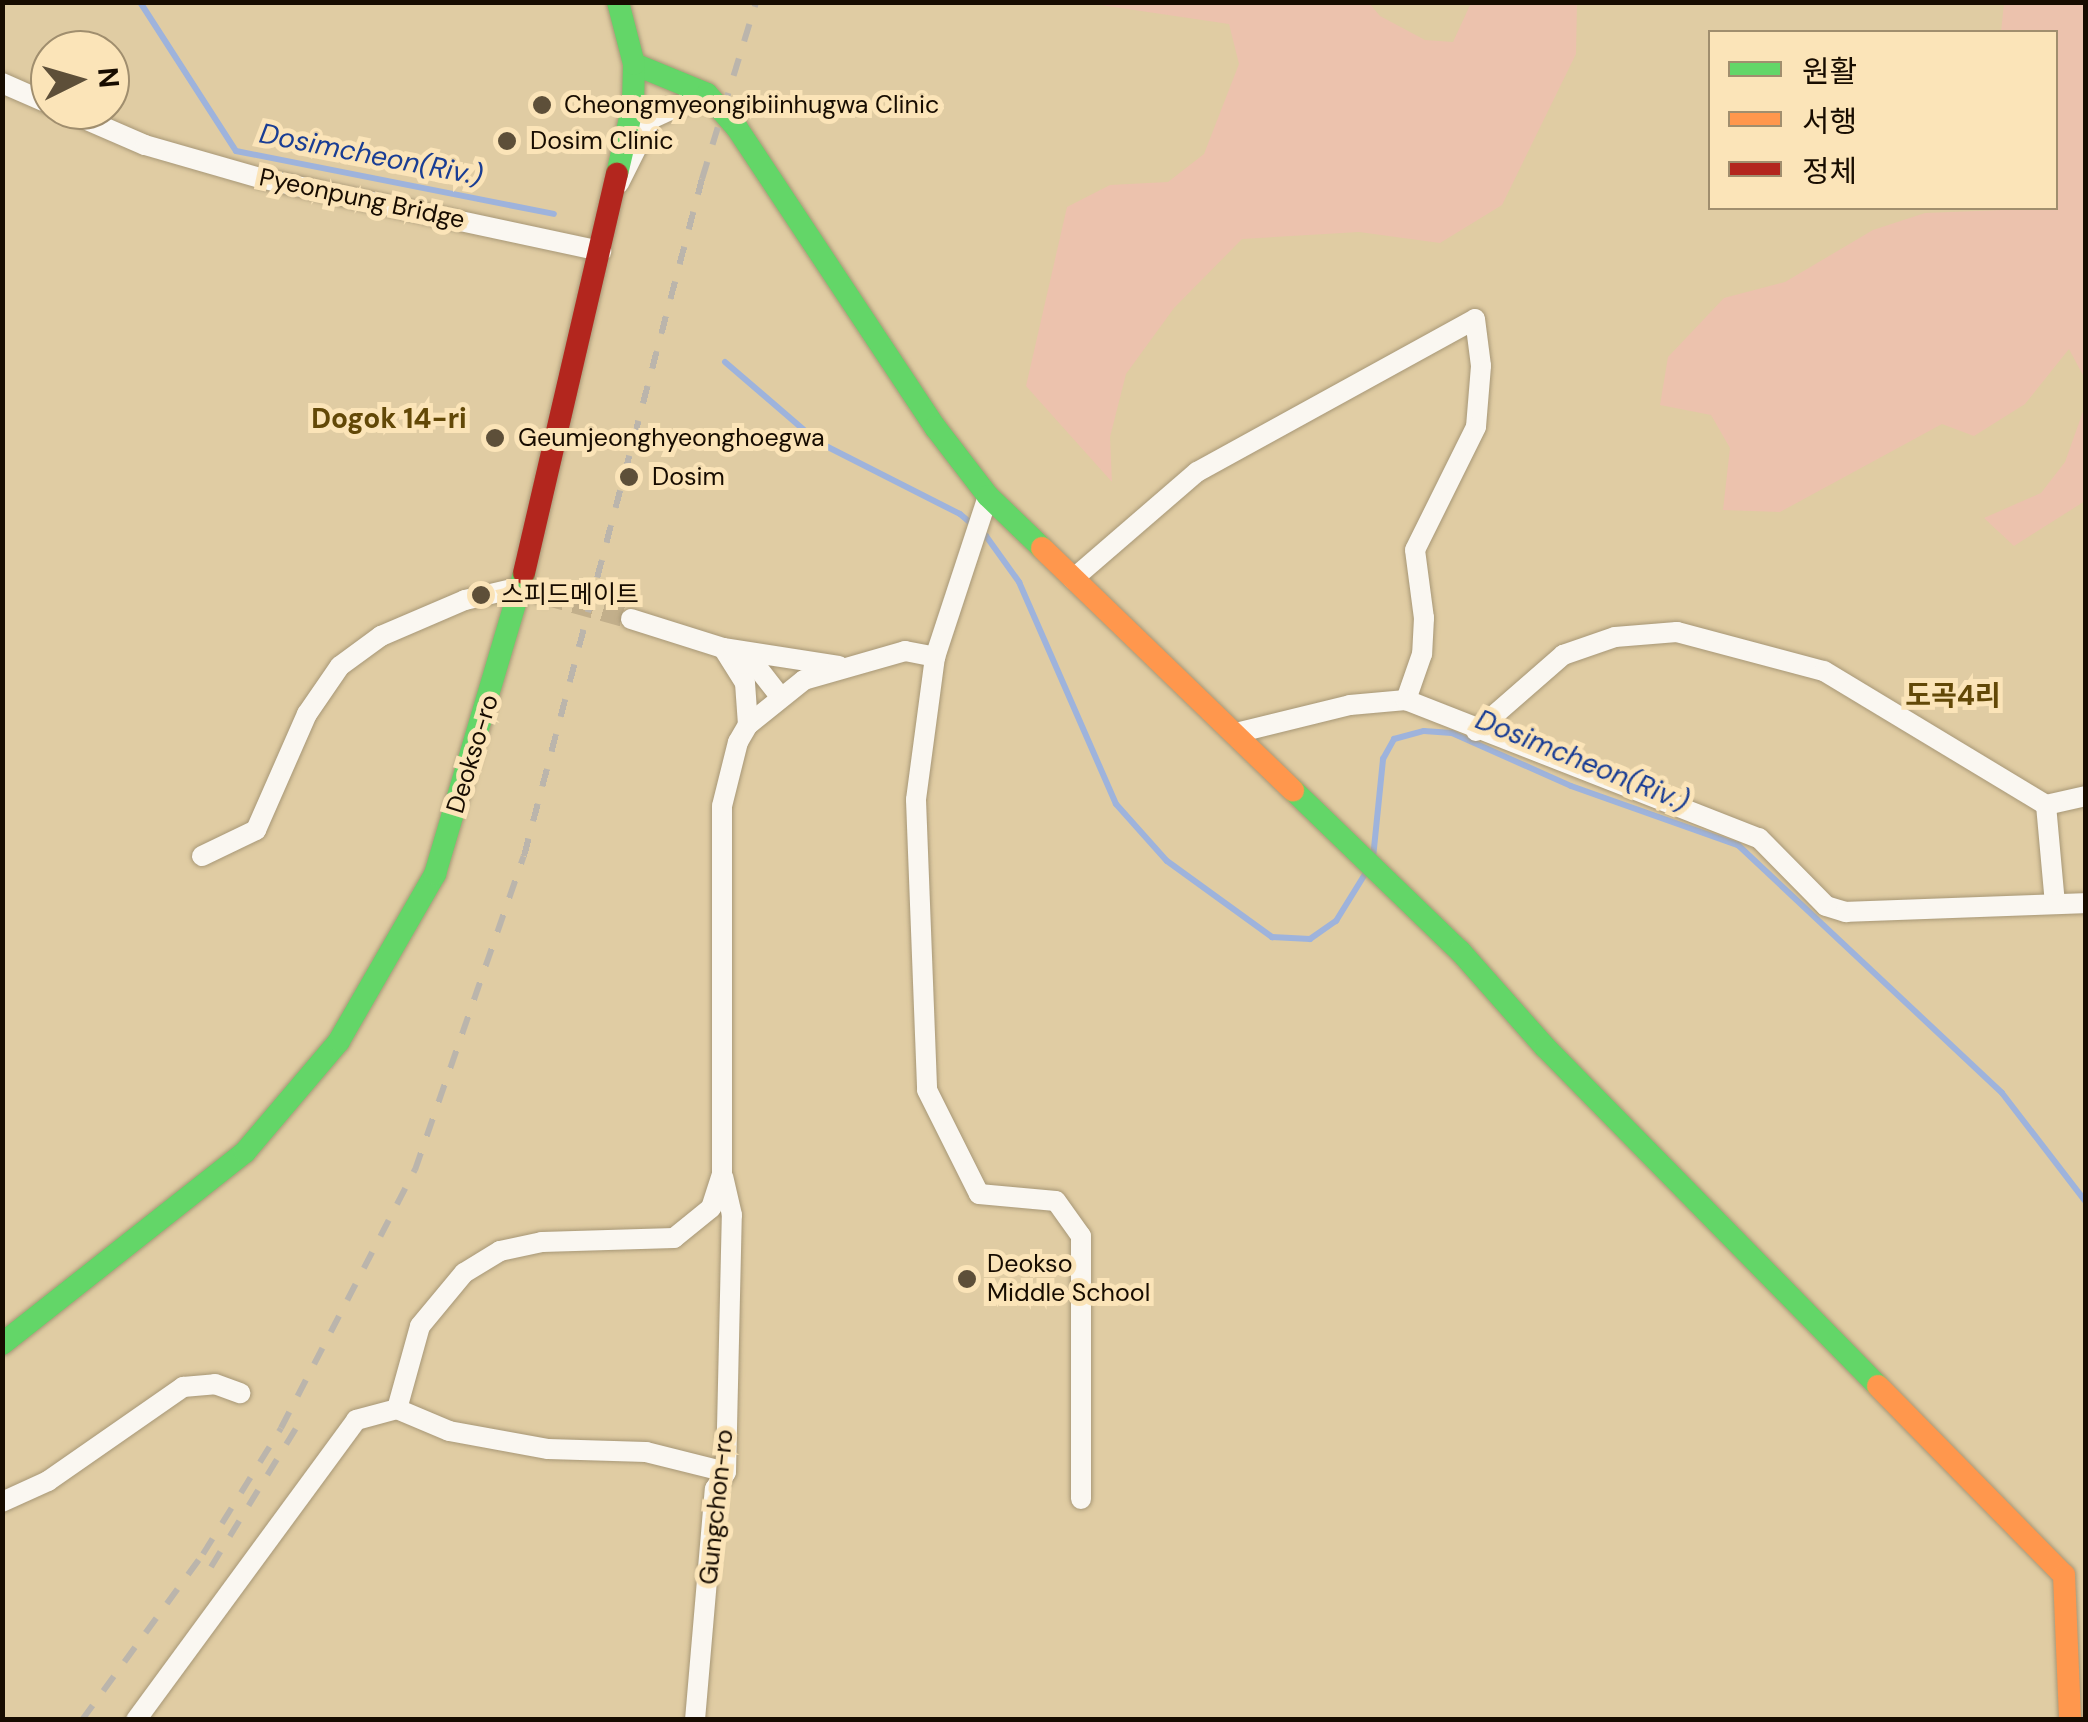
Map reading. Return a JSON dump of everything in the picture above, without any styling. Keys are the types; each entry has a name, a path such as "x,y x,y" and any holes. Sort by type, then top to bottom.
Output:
{"street":[{"name":"Deokso-ro","path":"2,1344 245,1152 338,1041 435,874 521,588 633,104 634,64 618,2"},
{"path":"634,64 714,102 988,496 1386,877 2064,1574 2070,1720"},
{"path":"2,84 30,96"},
{"path":"614,188 631,168 651,119 684,103 714,102"},
{"name":"Pyeonpung Bridge","path":"113,130 160,149 260,178 600,251"},
{"path":"1072,579 1197,472 1475,319 1481,366 1476,427 1415,550 1424,618 1422,654 1406,700"},
{"path":"988,496 934,657 916,800 928,1090 979,1194 1056,1201 1080,1236 1080,1499"},
{"path":"202,856 256,830 307,714 340,666 381,636 465,600 521,588 545,595"},
{"path":"631,620 723,648 846,667"},
{"path":"1476,731 1563,655 1615,637 1677,632 1824,671 2046,805 2086,796"},
{"path":"723,648 757,666 780,696"},
{"path":"723,648 746,683 748,726"},
{"path":"748,726 780,696 846,667 905,651 934,657"},
{"path":"1236,732 1350,705 1406,700 1476,731 1759,838 1826,906 1846,912 2086,902"},
{"name":"Gungchon-ro","path":"694,1720 715,1489 726,1472 732,1215 722,1176 722,806 726,774 748,726"},
{"path":"2046,805 2056,903"},
{"path":"396,1408 420,1326 464,1274 500,1251 542,1242 674,1238 711,1208 722,1176"},
{"path":"2,1502 48,1481 183,1386 215,1384 240,1393"},
{"path":"136,1720 356,1420 396,1408 448,1431 548,1449 646,1452 726,1472"}],"shaded area":[{"path":"1087,3 1369,3 1380,16 1425,40 1453,42 1471,3 1577,3 1576,54 1502,205 1440,243 1359,232 1242,239 1174,308 1126,374 1110,437 1112,482 1026,386 1067,207 1110,185 1168,182 1204,154 1239,64 1229,24"},
{"path":"2004,3 2085,3 2085,379 2069,349 2025,404 1974,436 1942,424 1780,512 1723,510 1730,448 1711,415 1660,405 1668,357 1724,298 1785,282 1873,230 1925,213 2058,210 2058,30 2001,30"},
{"path":"2085,406 2085,501 2014,546 1984,518 2041,493 2065,462"}],"waterway":[{"name":"Dosimcheon(Riv.)","path":"140,2 236,151 554,214"},
{"name":"Dosimcheon(Riv.)","path":"725,362 818,442 960,514 986,536 1019,582 1116,804 1167,861 1272,937 1310,939 1336,921 1365,874"},
{"name":"Dosimcheon(Riv.)","path":"1373,858 1383,759 1394,739 1424,731 1452,733 1571,786 1738,845 2002,1093 2086,1202"}],"tunnel":[{"path":"545,595 631,619"}],"railway":[{"path":"82,1720 203,1554 281,1428 415,1170 524,856 702,179 756,2"},
{"path":"211,1567 300,1422"}],"traffic: fast":[{"path":"617,174 633,105 634,64 618,2"},
{"path":"634,64 707,94 737,128 935,427 988,496 1042,548"},
{"path":"2,1344 245,1152 339,1041 435,874 524,573"},
{"path":"1293,790 1460,951 1545,1047 1878,1386"}],"traffic: slow":[{"path":"1042,548 1293,790"},
{"path":"1878,1386 2064,1575 2070,1720"}],"traffic: jam":[{"path":"524,573 617,174"}],"place":[{"name":"Cheongmyeongibiinhugwa Clinic","path":"542,105"},
{"name":"Dosim Clinic","path":"507,141"},
{"name":"Geumjeonghyeonghoegwa","path":"495,438"},
{"name":"Dosim","path":"629,477"},
{"name":"스피드메이트","path":"481,595"},
{"name":"Deokso Middle School","path":"967,1279"}],"district":[{"name":"Dogok 14-ri","path":"389,419"},
{"name":"도곡4리","path":"1953,696"}]}
